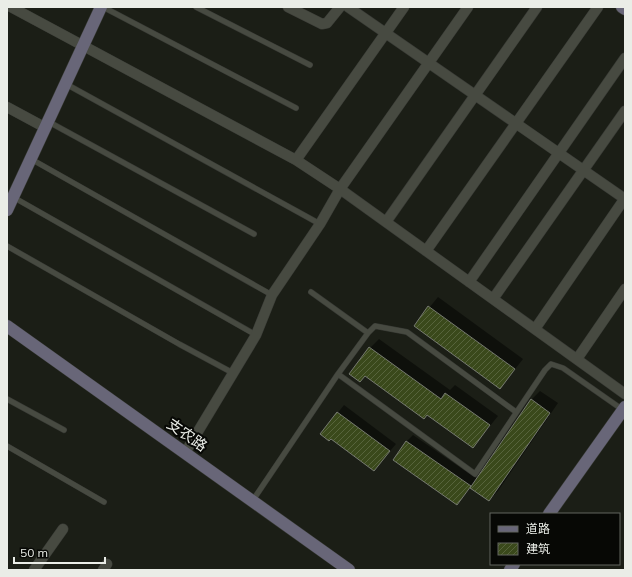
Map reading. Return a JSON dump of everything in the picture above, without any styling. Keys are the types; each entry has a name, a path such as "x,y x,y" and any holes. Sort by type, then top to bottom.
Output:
{"street":[{"path":"11,7 296,160 340,188 625,394"},
{"path":"7,210 102,7"},
{"path":"288,7 322,24 327,23 340,7"},
{"path":"348,7 625,199 535,329"},
{"path":"296,160 404,7"},
{"path":"185,453 256,335 272,295 320,224 340,188 468,7"},
{"path":"386,222 537,7"},
{"path":"426,251 598,7"},
{"path":"469,282 625,58"},
{"path":"7,107 47,125"},
{"path":"493,299 625,111"},
{"path":"577,359 625,289"},
{"name":"支农路","path":"7,326 349,570"},
{"path":"550,513 624,408"},
{"path":"34,570 63,530"}],"lane":[{"path":"102,7 296,108"},
{"path":"196,7 310,66"},
{"path":"66,84 320,224"},
{"path":"47,125 254,234"},
{"path":"31,159 272,295"},
{"path":"13,197 256,335"},
{"path":"7,246 233,373"},
{"path":"311,292 368,334"},
{"path":"252,500 338,374 374,326 407,332 516,412"},
{"path":"338,374 475,474 545,370 551,364 563,368 624,408"},
{"path":"7,399 64,430"},
{"path":"7,446 104,502"}],"building":[{"path":"428,306 515,369 500,389 414,326"},
{"path":"369,347 441,399 445,393 490,425 473,448 427,415 424,419 365,376 360,382 349,374"},
{"path":"531,399 550,413 489,501 470,488"},
{"path":"337,412 390,451 374,471 331,439 329,441 320,434"},
{"path":"406,441 471,486 457,505 393,460"}]}
